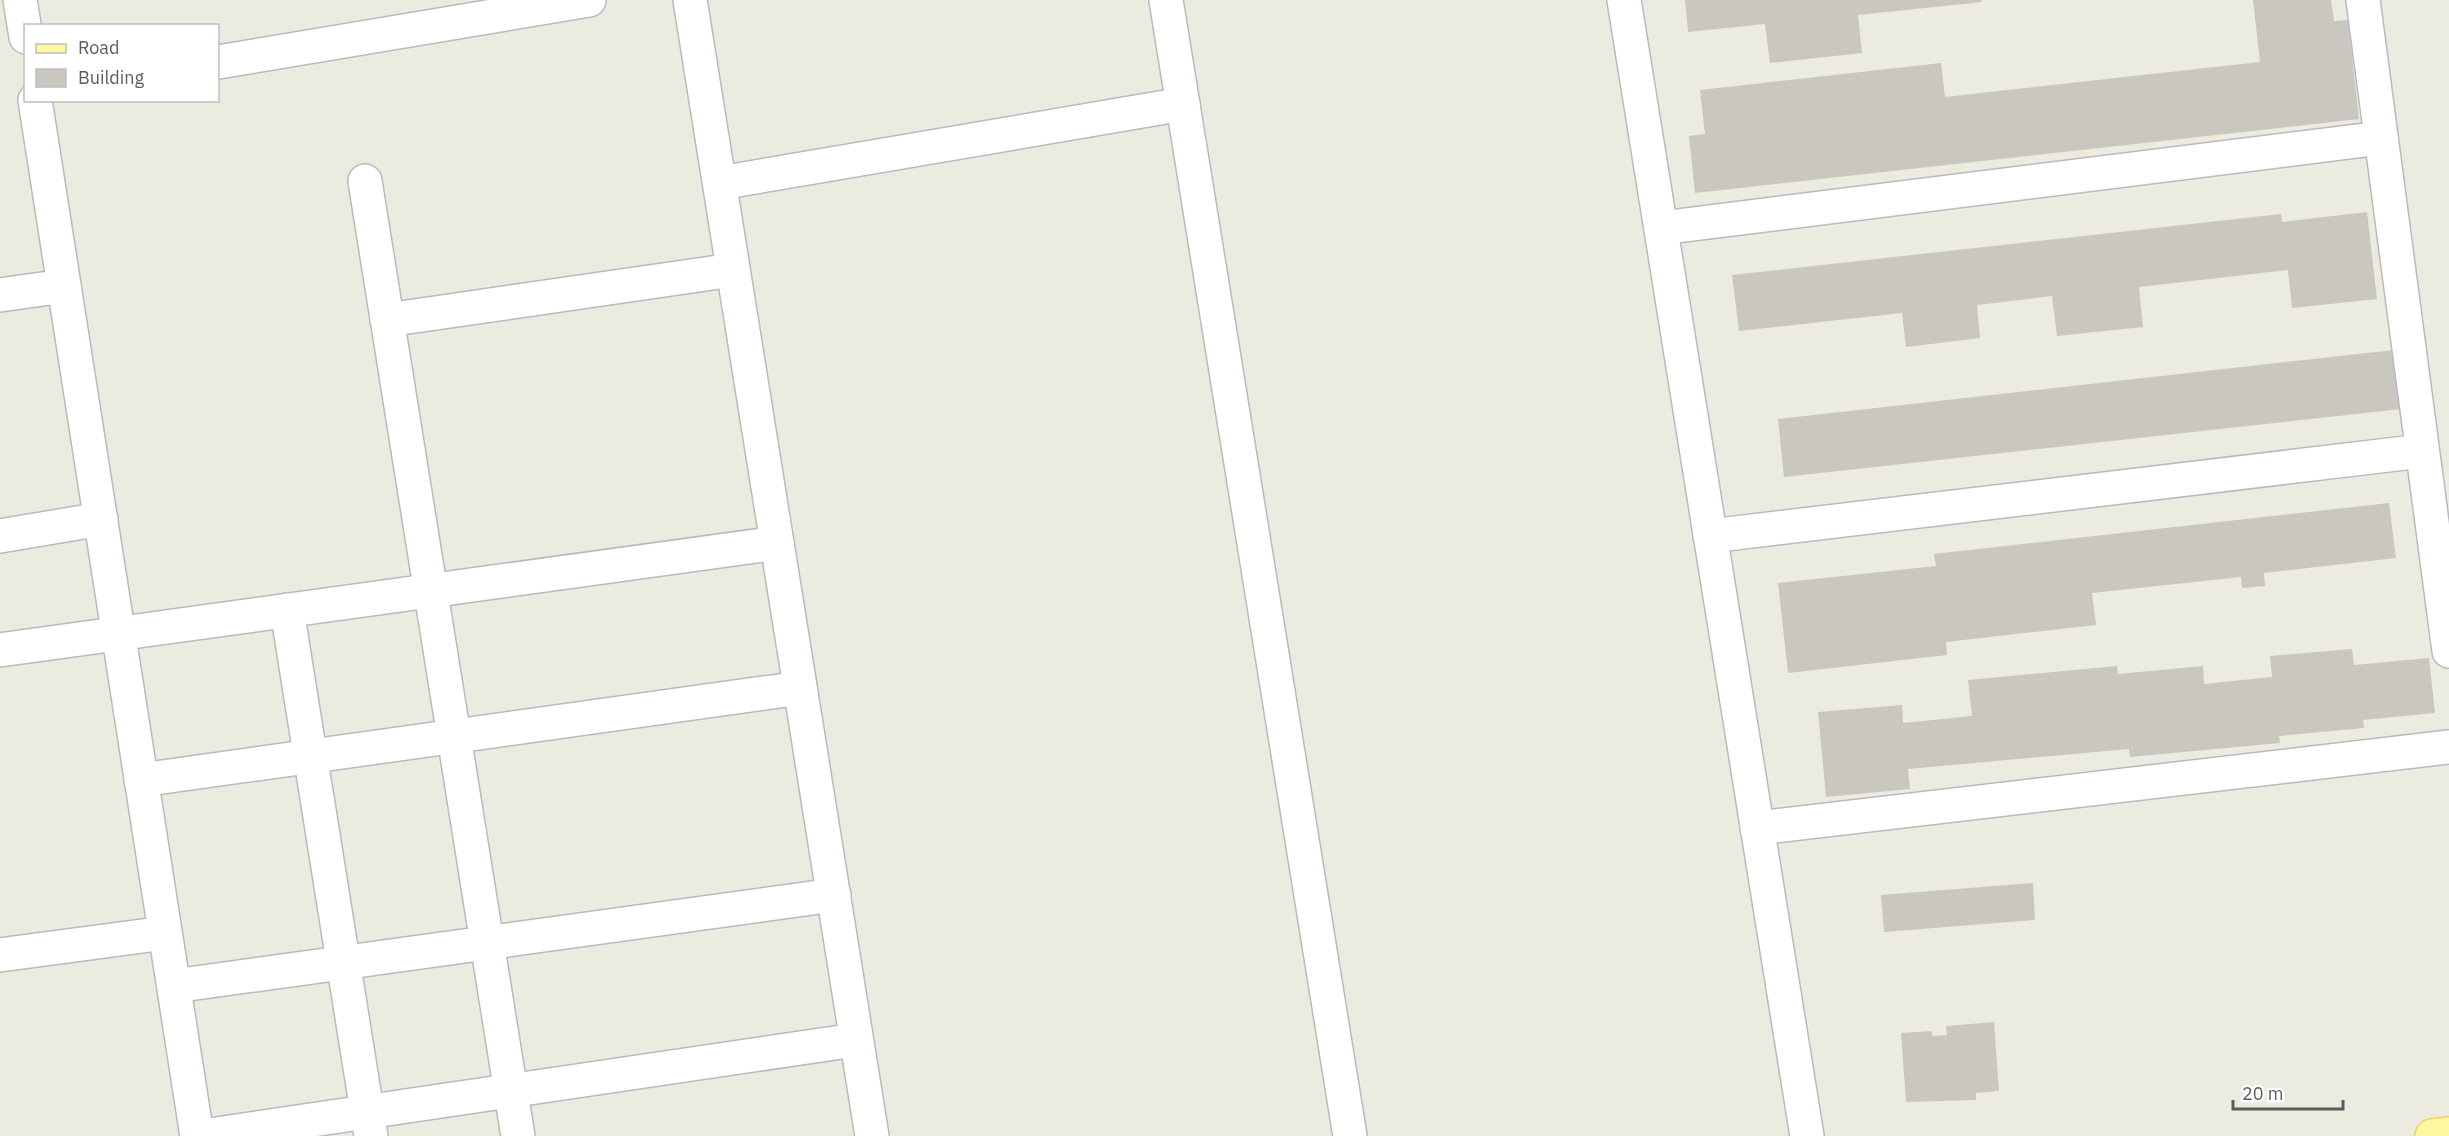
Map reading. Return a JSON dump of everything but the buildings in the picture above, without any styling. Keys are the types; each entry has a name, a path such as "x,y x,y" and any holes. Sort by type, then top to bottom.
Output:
{"main road":[{"path":"2432,1136 2449,1134"}],"street":[{"path":"20,0 24,25"},
{"path":"219,62 589,0"},
{"path":"690,0 872,1136"},
{"path":"1166,0 1350,1136"},
{"path":"1624,0 1807,1136"},
{"path":"2363,0 2449,651"},
{"path":"35,102 197,1136"},
{"path":"720,183 1183,105"},
{"path":"1661,228 2381,138"},
{"path":"365,181 518,1136"},
{"path":"387,320 733,270"},
{"path":"0,295 64,286"},
{"path":"1710,536 2422,451"},
{"path":"0,536 101,519"},
{"path":"0,650 777,543"},
{"path":"287,610 369,1124"},
{"path":"141,780 800,688"},
{"path":"1757,828 2449,747"},
{"path":"174,986 834,895"},
{"path":"0,955 165,933"},
{"path":"203,1136 369,1124 511,1090 855,1040"}]}
